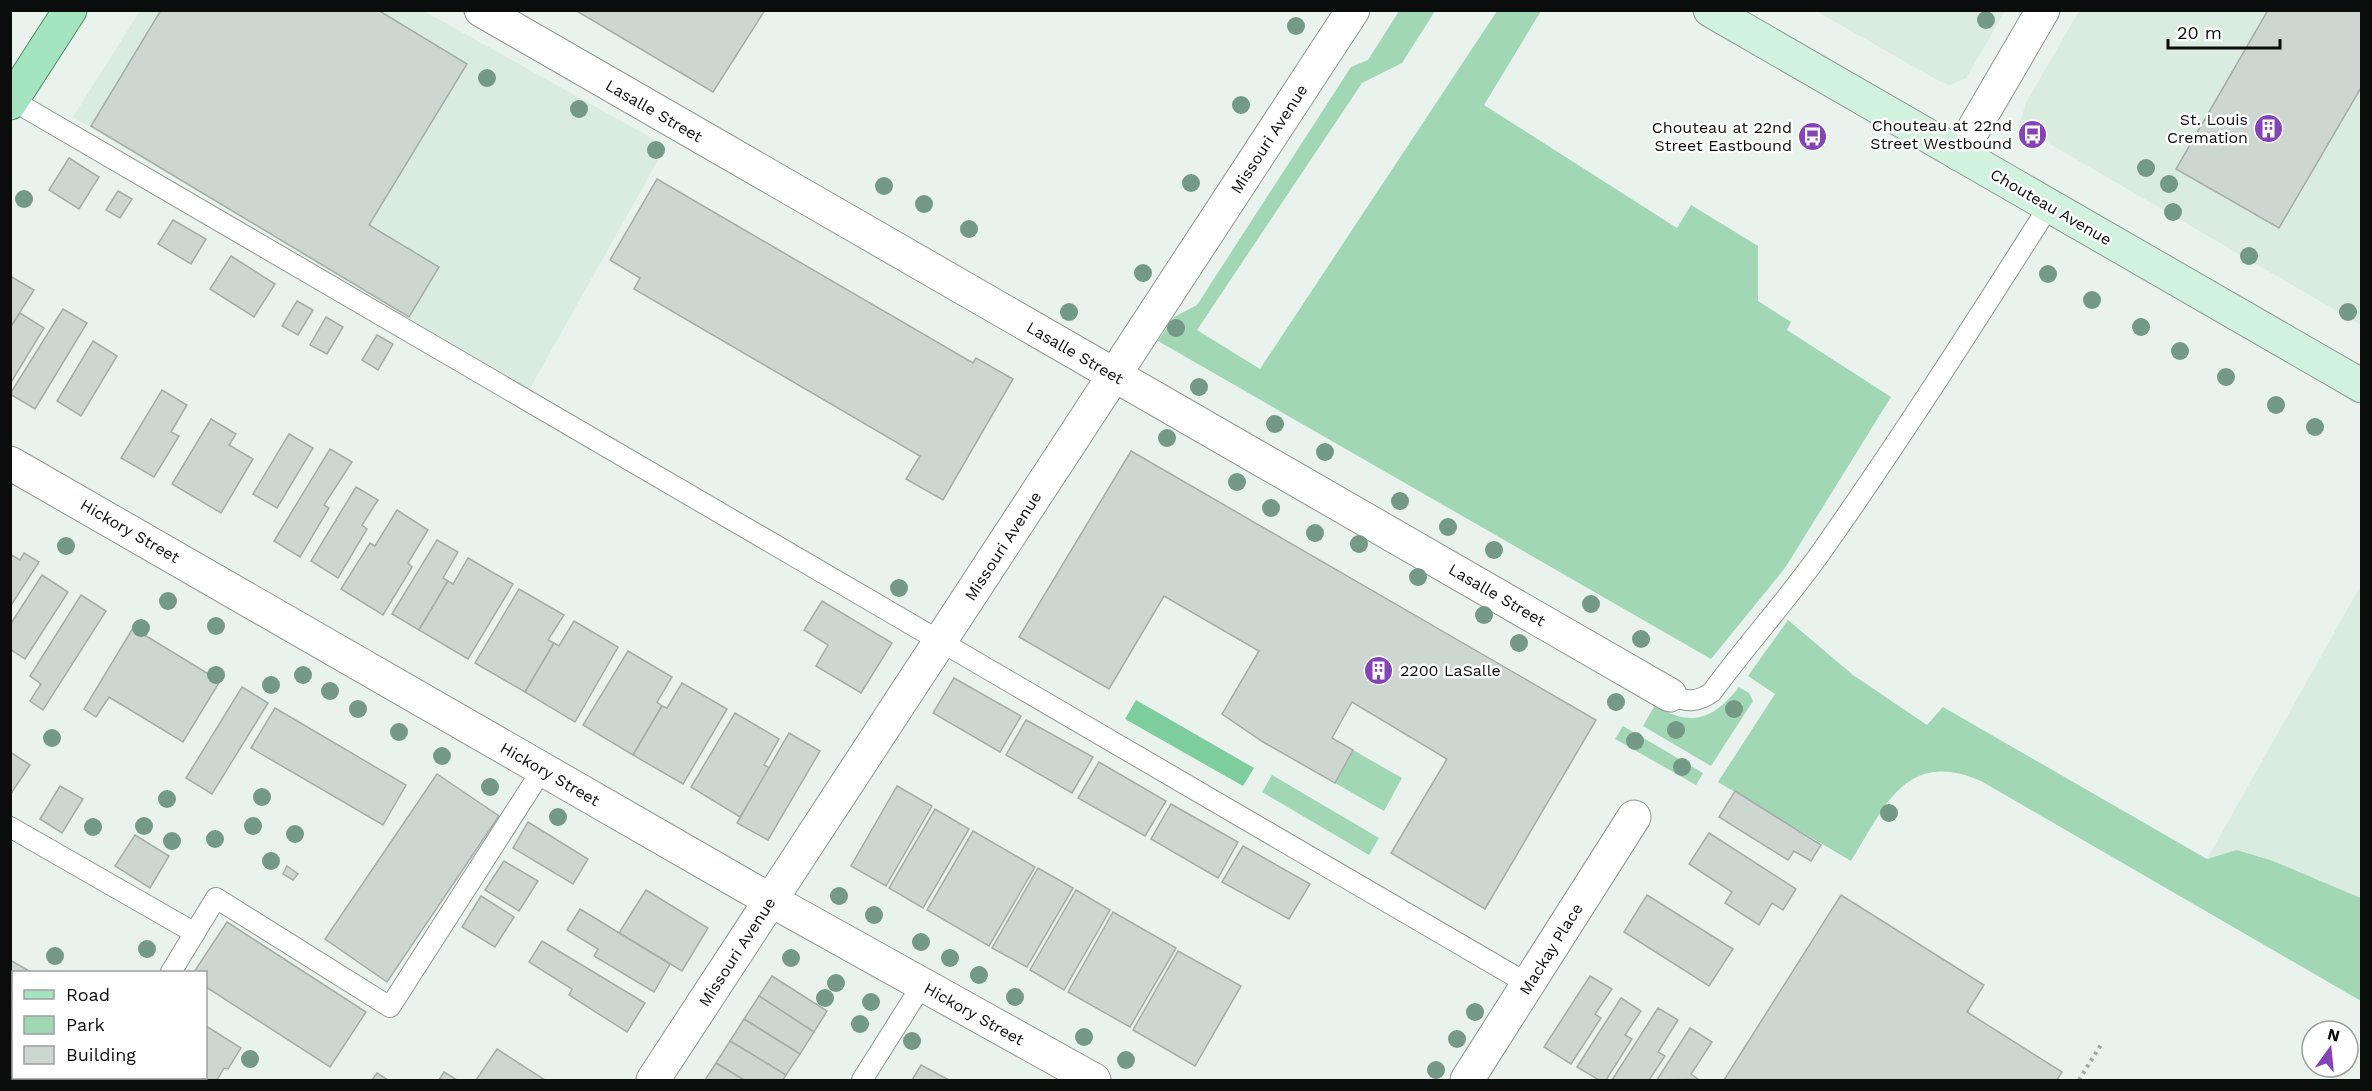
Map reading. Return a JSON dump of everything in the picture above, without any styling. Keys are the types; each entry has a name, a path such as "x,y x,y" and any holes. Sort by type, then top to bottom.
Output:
{"main road":[{"path":"11,101 70,10"},
{"name":"Chouteau Avenue","path":"1710,10 2361,386"}],"street":[{"name":"Lasalle Street","path":"481,10 1670,695"},
{"name":"Missouri Avenue","path":"653,1080 1353,10"},
{"path":"1959,154 2043,10"},
{"name":"Hickory Street","path":"10,463 771,901 1094,1080"},
{"name":"Mackay Place","path":"1477,1077 1528,984 1634,817"}],"lane":[{"path":"11,101 941,640 1528,984"},
{"path":"1670,695 1691,702 1702,699 1712,692 1791,593 1824,549 1970,330 2049,206"},
{"path":"172,971 216,898 390,1007 542,770"},
{"path":"10,827 195,933"},
{"path":"862,1080 922,985"}],"path":[{"path":"2079,1080 2102,1043"}],"shaded area":[{"path":"422,10 666,146 529,390 73,117 140,11"},
{"path":"1816,11 2005,11 1966,78 1950,85"},
{"path":"2079,11 2361,11 2361,325 2019,126 2026,103"},
{"path":"2361,585 2361,898 2273,861 2238,850 2207,859"},
{"path":"1136,700 1254,768 1243,786 1125,719"}],"green space":[{"path":"1399,11 1435,11 1402,63 1362,83 1197,330 1260,369 1497,11 1541,11 1484,105 1677,228 1691,205 1758,246 1758,301 1791,322 1787,330 1891,397 1785,568 1711,659 1158,341 1174,317 1197,305 1351,67 1368,60"},
{"path":"1788,620 1853,675 1927,725 1943,707 2207,859 2237,850 2273,861 2361,898 2361,1001 1981,781 1955,773 1933,772 1915,778 1900,788 1887,803 1851,861 1718,782 1775,694 1748,676"},
{"path":"1739,687 1749,693 1753,701 1711,766 1643,726 1655,705 1680,717 1702,717 1721,706"},
{"path":"1623,726 1703,773 1696,785 1615,739"},
{"path":"1353,750 1402,778 1384,811 1335,783"},
{"path":"1272,775 1379,838 1369,855 1262,792"}],"building":[{"path":"161,10 378,10 467,64 369,225 439,267 409,317 91,126"},
{"path":"575,10 765,10 713,92"},
{"name":"St. Louis Cremation","path":"2268,10 2362,10 2362,86 2279,228 2176,169"},
{"path":"69,158 99,177 79,209 49,190"},
{"path":"657,179 973,363 976,358 1013,379 943,500 906,479 920,456 634,289 640,278 610,260"},
{"path":"118,191 132,199 120,218 106,210"},
{"path":"173,220 206,239 191,264 158,244"},
{"path":"231,256 275,284 254,317 210,289"},
{"path":"10,276 34,290 10,328"},
{"path":"297,301 313,310 298,335 282,326"},
{"path":"63,309 87,323 35,409 10,394"},
{"path":"20,313 44,328 10,384 10,328"},
{"path":"326,317 343,327 327,354 310,345"},
{"path":"377,335 393,344 378,370 362,360"},
{"path":"93,341 117,356 81,416 57,401"},
{"path":"162,390 187,405 171,432 179,436 154,477 121,458"},
{"path":"211,419 236,434 229,445 253,459 221,513 172,484"},
{"path":"289,434 313,448 277,508 253,494"},
{"path":"330,449 352,462 324,505 329,508 300,557 274,541"},
{"name":"2200 LaSalle","path":"1131,451 1596,720 1485,909 1391,853 1447,759 1352,702 1332,738 1353,750 1335,783 1263,742 1222,714 1259,651 1164,596 1109,689 1019,637"},
{"path":"356,487 378,500 362,525 367,529 338,578 311,561"},
{"path":"397,510 428,530 408,563 412,567 383,615 341,589 370,543 375,546"},
{"path":"437,540 458,552 443,578 448,581 419,630 392,614"},
{"path":"24,553 39,562 10,607 10,554 20,560"},
{"path":"468,558 513,584 468,659 419,630 448,581 453,584"},
{"path":"42,575 68,592 25,659 10,649 10,625"},
{"path":"519,589 564,615 548,640 554,643 525,692 475,663"},
{"path":"81,595 106,611 43,710 30,701 41,684 30,676"},
{"path":"822,601 892,643 861,693 816,666 828,645 804,630"},
{"path":"574,621 618,647 575,722 525,692 554,643 559,646"},
{"path":"133,628 220,681 183,742 109,697 96,717 84,709"},
{"path":"628,651 672,677 657,702 662,706 633,755 583,725"},
{"path":"954,678 1021,716 1000,752 933,713"},
{"path":"682,683 727,709 683,784 633,755 662,706 667,708"},
{"path":"242,687 268,703 212,794 186,778"},
{"path":"275,708 406,785 383,825 251,748"},
{"path":"735,713 779,739 764,765 770,768 740,817 691,787"},
{"path":"1026,720 1093,757 1072,793 1006,755"},
{"path":"789,733 820,751 768,840 737,823"},
{"path":"10,752 30,765 10,795"},
{"path":"1099,762 1166,801 1145,836 1078,798"},
{"path":"437,774 499,816 387,982 325,939"},
{"path":"60,786 83,799 62,833 40,819"},
{"path":"897,786 932,806 886,886 851,866"},
{"path":"1735,791 1821,845 1811,861 1794,851 1788,860 1719,817"},
{"path":"1171,804 1238,842 1218,878 1151,839"},
{"path":"935,809 969,829 923,908 889,888"},
{"path":"528,822 588,859 573,884 513,848"},
{"path":"973,831 1035,867 989,946 927,910"},
{"path":"1709,833 1796,889 1783,910 1772,903 1759,925 1725,903 1732,892 1689,864"},
{"path":"135,835 169,856 150,888 115,866"},
{"path":"1243,846 1310,884 1289,919 1222,882"},
{"path":"504,861 538,881 519,911 485,890"},
{"path":"287,866 298,874 293,880 283,874"},
{"path":"1038,868 1073,888 1027,967 992,948"},
{"path":"646,890 708,928 682,971 619,933"},
{"path":"1076,890 1110,910 1064,990 1030,970"},
{"path":"1647,895 1733,949 1709,986 1624,932"},
{"path":"1841,895 1984,985 1967,1012 2062,1072 2057,1080 1724,1080"},
{"path":"481,896 514,917 495,947 462,927"},
{"path":"580,909 670,964 654,992 594,956 598,949 567,930"},
{"path":"1113,912 1176,948 1130,1027 1068,992"},
{"path":"227,922 366,1012 330,1067 207,988 207,971 195,971"},
{"path":"542,941 645,1003 627,1032 569,995 572,989 529,962"},
{"path":"1178,951 1241,986 1195,1066 1133,1030"},
{"path":"10,960 29,971 12,971 12,1022 10,1025"},
{"path":"772,976 827,1011 814,1032 759,996"},
{"path":"1590,976 1612,989 1595,1014 1601,1018 1571,1064 1544,1047"},
{"path":"759,996 814,1032 800,1054 744,1019"},
{"path":"1621,998 1641,1011 1625,1035 1632,1039 1606,1080 1599,1080 1577,1067"},
{"path":"1658,1008 1678,1020 1658,1052 1665,1056 1649,1080 1612,1080"},
{"path":"744,1019 800,1054 786,1075 730,1041"},
{"path":"207,1027 241,1048 228,1069 224,1068 217,1080 136,1080 207,1079"},
{"path":"1690,1028 1712,1042 1691,1074 1698,1079 1657,1080"},
{"path":"12,1041 12,1079 48,1079 10,1080 10,1044"},
{"path":"730,1041 786,1075 783,1080 744,1080 716,1063"},
{"path":"497,1049 545,1080 476,1080"},
{"path":"716,1063 744,1080 705,1080"},
{"path":"921,1065 949,1080 912,1080"},
{"path":"444,1072 457,1080 439,1080"},
{"path":"377,1073 388,1080 372,1080"},
{"path":"48,1079 80,1079 79,1080"}],"place":[{"name":"St. Louis Cremation","path":"2269,128"},
{"name":"Chouteau at 22nd Street Westbound","path":"2033,134"},
{"name":"Chouteau at 22nd Street Eastbound","path":"1813,136"},
{"name":"2200 LaSalle","path":"1379,670"}]}
